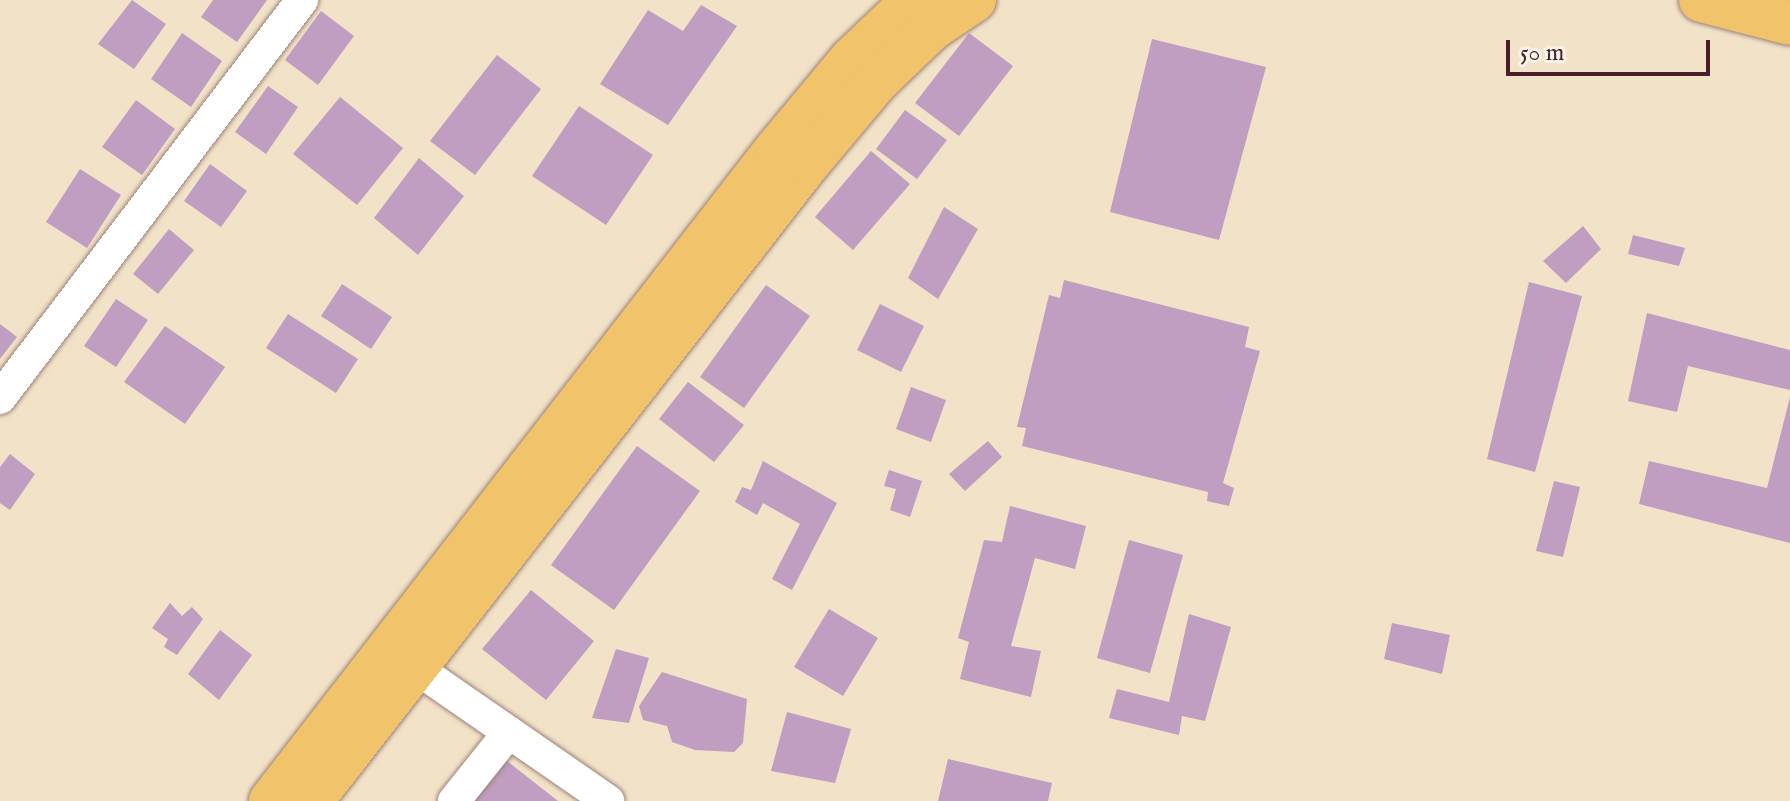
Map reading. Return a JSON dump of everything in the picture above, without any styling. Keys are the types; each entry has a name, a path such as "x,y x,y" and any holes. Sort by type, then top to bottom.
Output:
{"highway":[{"path":"311,801 817,151 876,82 931,29 974,0"},
{"path":"1701,0 1790,23"},
{"path":"271,801 776,150 904,2"}],"street":[{"path":"0,398 302,0"},
{"path":"416,668 608,801"},
{"path":"454,801 509,732"}],"building":[{"path":"132,0 166,24 134,69 98,44"},
{"path":"213,0 267,0 237,42 201,17"},
{"path":"701,5 737,26 668,125 600,84 648,10 683,31"},
{"path":"321,11 354,36 318,85 285,60"},
{"path":"182,33 222,61 191,107 151,79"},
{"path":"969,33 1013,66 959,136 915,103"},
{"path":"1152,39 1266,67 1219,240 1110,212"},
{"path":"497,55 541,89 475,175 430,141"},
{"path":"268,86 298,107 266,154 235,132"},
{"path":"340,97 403,148 357,205 293,154"},
{"path":"136,100 175,129 142,175 102,147"},
{"path":"579,106 653,155 606,225 532,176"},
{"path":"905,110 947,140 917,179 876,149"},
{"path":"871,151 910,184 853,250 815,217"},
{"path":"419,158 464,196 418,255 374,218"},
{"path":"210,164 247,191 221,227 184,201"},
{"path":"80,169 121,195 87,248 46,222"},
{"path":"944,207 978,229 938,299 908,278"},
{"path":"1583,226 1601,249 1566,283 1543,261"},
{"path":"169,229 194,250 158,294 133,274"},
{"path":"1633,235 1685,248 1679,266 1628,254"},
{"path":"1064,280 1249,327 1245,347 1260,351 1223,483 1234,488 1229,506 1207,501 1208,492 1022,446 1026,428 1017,427 1049,295 1060,298"},
{"path":"1529,282 1582,296 1535,472 1487,459"},
{"path":"342,284 392,317 371,349 321,316"},
{"path":"766,285 810,316 744,408 700,377"},
{"path":"116,299 148,320 116,367 84,346"},
{"path":"880,304 924,326 901,372 857,350"},
{"path":"1647,313 1790,350 1790,390 1688,366 1677,412 1628,401"},
{"path":"288,314 358,359 336,393 266,348"},
{"path":"0,324 17,337 0,359"},
{"path":"165,326 225,367 185,424 124,382"},
{"path":"688,382 744,425 714,462 659,419"},
{"path":"911,387 946,400 931,442 896,429"},
{"path":"1790,397 1790,543 1639,504 1649,461 1767,488"},
{"path":"988,441 1002,457 965,491 949,474"},
{"path":"637,446 700,491 614,610 551,565"},
{"path":"10,454 35,474 10,510 0,503 0,467"},
{"path":"763,461 837,503 792,590 772,579 800,524 763,503 757,515 735,502 742,487 751,490"},
{"path":"889,470 922,481 910,517 890,510 896,489 884,486"},
{"path":"1554,481 1580,487 1563,557 1536,551"},
{"path":"1010,506 1086,526 1075,569 1035,558 1011,646 1041,651 1031,697 960,679 969,642 958,638 984,540 1002,542"},
{"path":"1129,540 1183,555 1150,673 1097,658"},
{"path":"531,590 594,641 546,700 482,649"},
{"path":"170,603 182,616 192,607 203,619 177,655 164,647 168,639 152,628"},
{"path":"829,609 878,638 843,696 794,667"},
{"path":"1189,614 1231,627 1205,721 1182,716 1179,735 1109,718 1117,689 1169,702"},
{"path":"1392,623 1450,635 1442,674 1384,659"},
{"path":"220,630 252,655 219,700 188,674"},
{"path":"616,649 649,658 629,723 592,718"},
{"path":"662,672 747,699 743,743 734,752 695,750 672,742 667,726 643,720 639,706"},
{"path":"787,712 851,729 835,783 771,771"},
{"path":"502,757 558,801 468,801"},
{"path":"948,759 1052,783 1048,801 938,801"}]}
